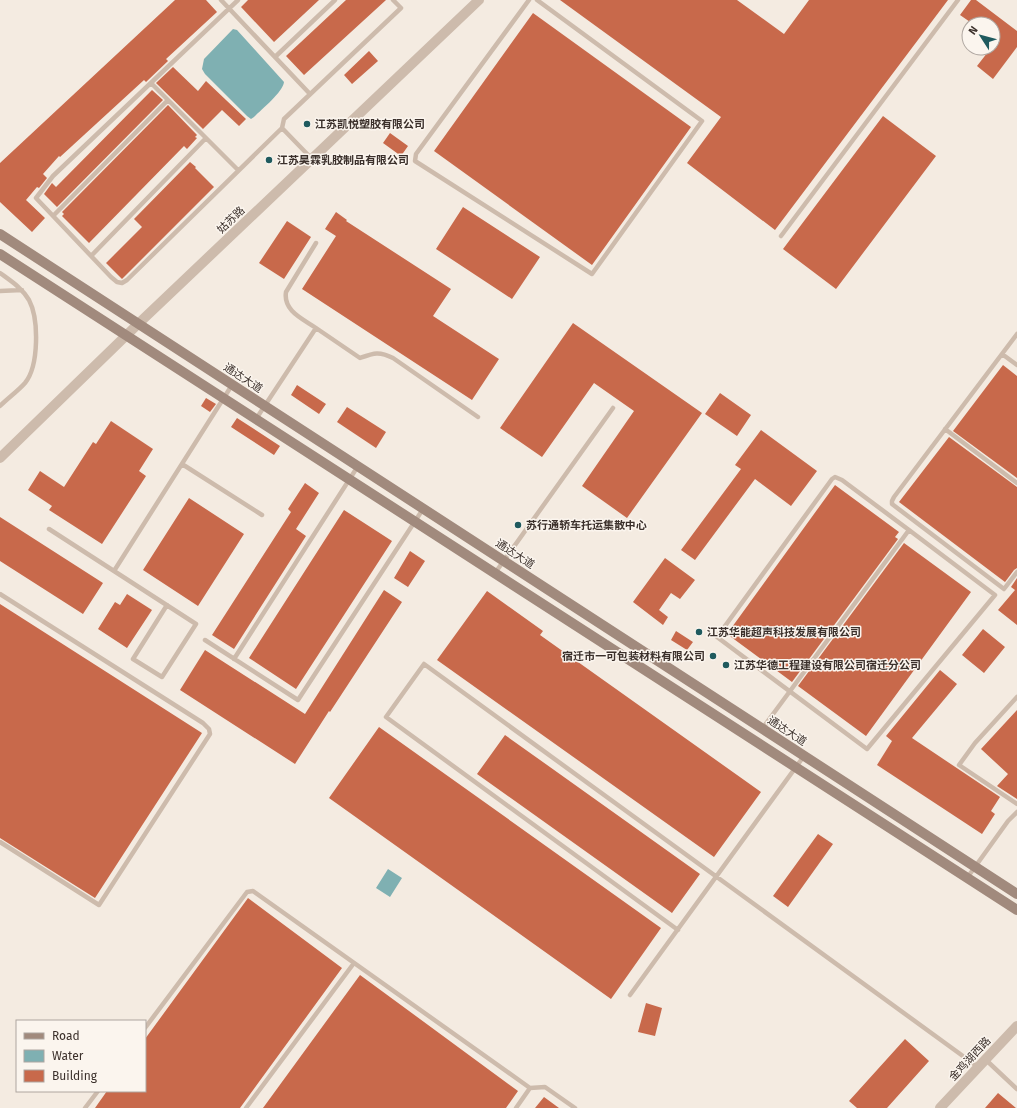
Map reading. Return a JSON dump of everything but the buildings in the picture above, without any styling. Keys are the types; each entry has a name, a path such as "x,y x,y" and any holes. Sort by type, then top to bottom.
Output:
{"main road":[{"name":"通达大道","path":"0,234 1017,894"},
{"path":"0,254 1017,910"}],"street":[{"name":"姑苏路","path":"0,458 476,1"},
{"name":"金鸡湖西路","path":"940,1108 1017,1026"}],"lane":[{"path":"221,0 310,94"},
{"path":"238,0 53,176 36,198 111,278 117,282 122,283 133,274 282,128 284,119 401,8 393,0"},
{"path":"275,57 335,0"},
{"path":"529,0 416,154 416,161 592,274 702,121 537,0"},
{"path":"781,236 958,0"},
{"path":"151,83 238,170"},
{"path":"54,216 168,100"},
{"path":"282,128 312,159"},
{"path":"91,256 206,138"},
{"path":"316,243 286,292 285,298 291,311 360,358 371,354 381,353 393,358 478,416"},
{"path":"0,273 14,282 29,300 33,310 36,335 31,372 25,382 0,406"},
{"path":"0,292 22,290"},
{"path":"256,419 316,328"},
{"path":"1017,334 892,501 892,504 1004,589 1017,572"},
{"path":"1002,354 1017,366"},
{"path":"114,571 232,385"},
{"path":"495,573 613,408"},
{"path":"945,429 1017,483"},
{"path":"182,464 262,515"},
{"path":"234,659 358,466"},
{"path":"835,477 842,480 909,530 995,594 867,749 717,637 832,479 835,477"},
{"path":"205,640 298,700 423,509"},
{"path":"49,529 167,605 196,624 162,677 133,659 167,605"},
{"path":"762,729 909,530"},
{"path":"0,594 203,723 209,729 210,734 100,905 0,842"},
{"path":"678,930 386,717 424,664 716,876 1017,1089"},
{"path":"1017,697 975,743 959,765 1017,804"},
{"path":"630,995 804,756"},
{"path":"967,878 1008,821 1016,813"},
{"path":"146,1027 247,892 253,891 530,1088 545,1087 575,1108"},
{"path":"246,1108 354,963"},
{"path":"516,1108 530,1088"},
{"path":"85,1108 97,1092"}],"water":[{"path":"233,29 237,30 284,82 280,91 251,119 205,74 202,69 204,59"},
{"path":"388,869 402,878 390,897 376,888"}],"place":[{"name":"江苏凯悦塑胶有限公司","path":"307,124"},
{"name":"江苏昊霖乳胶制品有限公司","path":"269,160"},
{"name":"苏行通轿车托运集散中心","path":"518,525"},
{"name":"江苏华能超声科技发展有限公司","path":"699,632"},
{"name":"宿迁市一可包装材料有限公司","path":"713,656"},
{"name":"江苏华德工程建设有限公司宿迁分公司","path":"726,665"}]}
